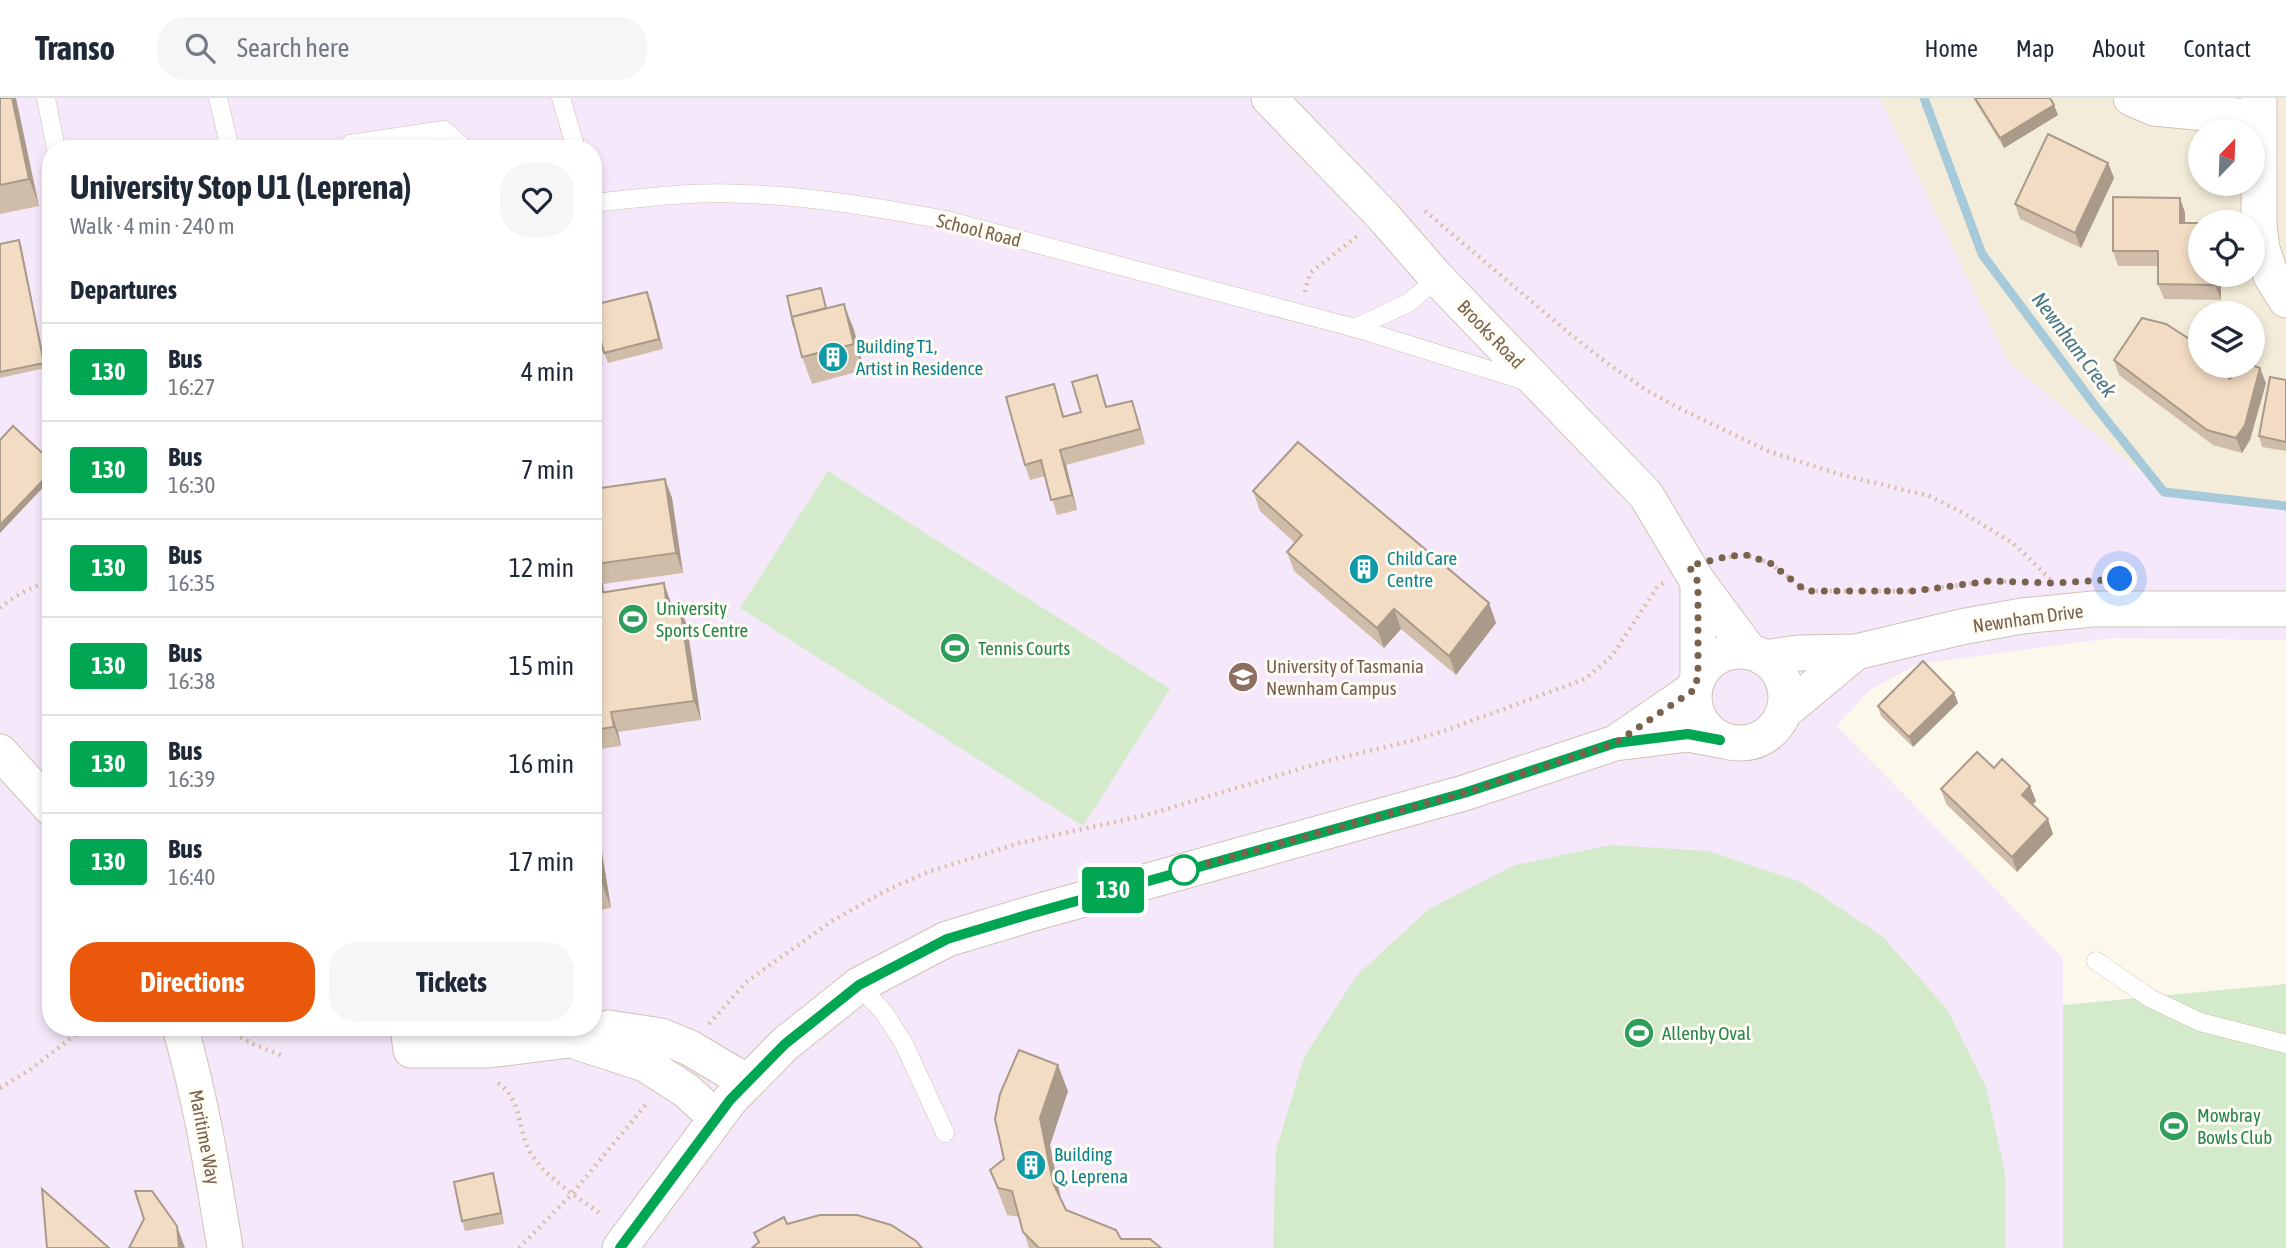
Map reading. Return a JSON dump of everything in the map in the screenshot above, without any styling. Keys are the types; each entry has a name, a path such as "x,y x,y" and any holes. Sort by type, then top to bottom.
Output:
{"street":[{"name":"Brooks Road","path":"1269,98 1383,216 1437,278 1646,495 1694,574 1757,655"},
{"path":"2131,98 2154,108 2259,108 2259,225 2262,249 2271,276 2286,300"},
{"path":"1694,574 1694,704 1698,719 1707,731 1720,740"},
{"name":"Newnham Drive","path":"1757,655 1856,652 1961,627 2093,609 2286,609"},
{"path":"620,1248 730,1100 785,1044 859,985 947,939 1464,793 1615,743 1688,734 1735,744 1751,743 1777,726 1784,712 1784,682 1776,668 1757,655 1734,651 1719,655 1707,664 1696,683 1615,743"},
{"name":"Newnham Drive","path":"1784,712 1856,652"},
{"path":"0,752 42,798"},
{"path":"602,1030 609,1028 660,1036 690,1048 747,1082"},
{"name":"Maritime Way","path":"183,1036 212,1167 225,1248"},
{"path":"409,1036 411,1050 489,1050 583,1036"},
{"path":"570,1040 645,1064 687,1091 716,1118"}],"lane":[{"path":"46,98 54,140"},
{"path":"218,98 228,140"},
{"path":"561,98 573,140"},
{"path":"377,140 444,130 455,140"},
{"name":"School Road","path":"602,201 742,193 815,199 946,220 1355,328 1542,386"},
{"path":"1355,328 1410,302 1437,278"},
{"path":"2096,961 2150,998 2200,1022 2286,1044"},
{"path":"859,985 886,1014 904,1044 944,1133"}],"path":[{"path":"1299,313 1310,273 1407,195 1570,334 1646,390 1768,452 1826,471 1929,496 1958,510 2013,543 2053,583 2041,582"},
{"path":"708,1026 747,982 832,921 889,889 928,872 1019,843 1146,815 1259,779 1419,738 1585,679 1612,656 1658,586 1694,574 1729,556 1746,555 1770,563 1806,591 1914,591 1990,581 2028,582"},
{"path":"0,608 42,584"},
{"path":"0,1088 28,1071 74,1036"},
{"path":"237,1036 281,1055"},
{"path":"490,1078 513,1097 530,1153 553,1179 603,1217"},
{"path":"519,1248 572,1194 651,1098"}],"shaded area":[{"name":"University of Tasmania Newnham Campus","path":"0,98 1879,98 2009,362 2170,497 2286,503 2286,640 2112,638 1918,664 1870,690 1837,726 2063,958 2063,1248 0,1248"},
{"path":"1879,98 2286,98 2286,503 2171,497 2009,362"}],"green space":[{"name":"Tennis Courts","path":"828,471 1170,689 1083,826 740,608"},
{"name":"Allenby Oval","path":"1611,845 1708,851 1801,882 1882,936 1947,1009 1986,1087 2005,1173 2005,1248 1273,1248 1276,1150 1304,1057 1357,975 1429,909 1515,865"},
{"name":"Mowbray Bowls Club","path":"2286,984 2286,1248 2063,1248 2063,1005"}],"building":[{"path":"0,98 12,98 29,179 0,185"},
{"path":"1975,98 2050,98 2054,105 2000,138"},
{"path":"2048,134 2108,163 2075,233 2015,204"},
{"path":"2113,197 2180,198 2180,223 2188,223 2188,285 2158,284 2158,251 2113,251"},
{"path":"19,240 42,363 0,372 0,244"},
{"path":"821,288 826,308 792,317 794,327 787,296"},
{"path":"647,292 659,339 604,353 602,303"},
{"path":"844,304 854,344 802,357 792,317"},
{"path":"2142,318 2166,324 2188,338 2188,378 2257,378 2245,425 2236,438 2207,430 2114,360"},
{"path":"1097,375 1106,407 1132,401 1140,429 1060,450 1072,495 1051,500 1041,460 1025,465 1006,397 1054,384 1063,417 1081,412 1072,382"},
{"path":"2270,377 2286,380 2286,442 2259,436"},
{"path":"13,426 42,453 42,481 0,525 0,440"},
{"name":"Child Care Centre","path":"1298,442 1489,603 1449,656 1394,609 1377,628 1287,552 1302,535 1253,491"},
{"name":"University Sports Centre","path":"665,479 676,553 602,563 602,488"},
{"name":"University Sports Centre","path":"664,583 667,609 680,607 694,701 611,712 614,727 602,729 602,593"},
{"path":"1923,661 1954,693 1909,737 1878,706"},
{"path":"1977,752 1994,768 2002,759 2030,786 2022,795 2048,819 2012,857 1941,789"},
{"name":"Building Q, Leprena","path":"1019,1050 1058,1065 1040,1118 1053,1183 1066,1210 1116,1230 1121,1239 1150,1239 1161,1248 1039,1248 1023,1232 1012,1191 998,1188 990,1170 1004,1159 995,1119 1000,1094"},
{"path":"493,1173 501,1213 462,1221 454,1182"},
{"path":"42,1189 109,1248 47,1248"},
{"path":"135,1191 152,1191 177,1226 179,1248 129,1248 144,1219"},
{"path":"820,1215 857,1215 891,1225 922,1248 752,1248 759,1242 754,1233 784,1217 787,1224"}],"waterway":[{"name":"Newnham Creek","path":"1924,98 1982,254 2096,407 2164,492 2286,506"}],"bus line":[{"name":"130","path":"620,1248 730,1100 785,1044 859,985 947,939 1464,793 1615,743 1688,734 1720,740"}],"place":[{"name":"Building T1, Artist in Residence","path":"833,357"},
{"name":"Child Care Centre","path":"1364,569"},
{"name":"University Sports Centre","path":"633,619"},
{"name":"Tennis Courts","path":"955,648"},
{"name":"University of Tasmania Newnham Campus","path":"1243,677"},
{"name":"Allenby Oval","path":"1639,1033"},
{"name":"Mowbray Bowls Club","path":"2174,1126"},
{"name":"Building Q, Leprena","path":"1031,1165"}],"route":[{"path":"1184,870 1464,793 1615,743 1694,690 1698,676 1698,582 1689,566 1729,556 1746,555 1770,563 1806,591 1914,591 1990,581 2053,583 2120,579"}]}
